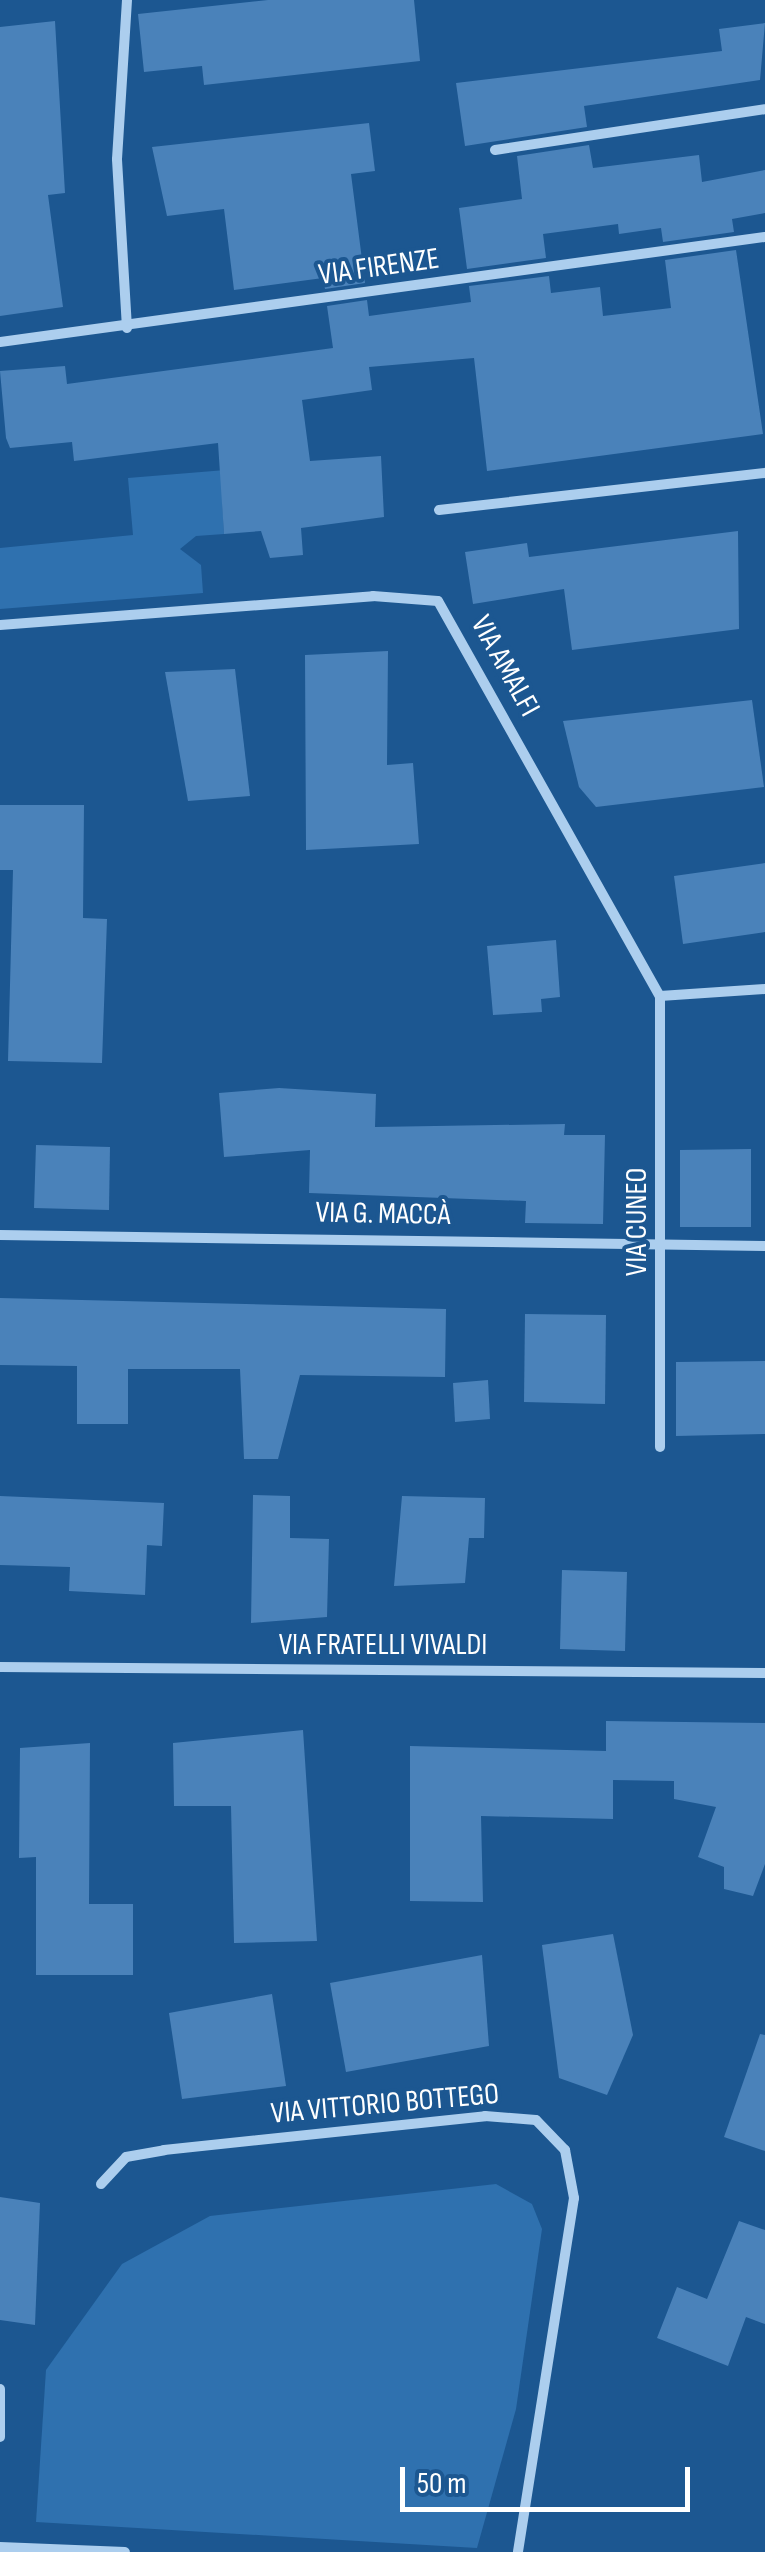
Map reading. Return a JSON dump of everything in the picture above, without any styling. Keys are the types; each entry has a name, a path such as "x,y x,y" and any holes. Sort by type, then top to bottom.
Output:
{"street":[{"path":"127,0 117,159 127,328"},
{"path":"495,150 765,109"},
{"name":"VIA FIRENZE","path":"0,342 127,328 765,237"},
{"path":"439,510 765,473"},
{"name":"VIA AMALFI","path":"0,625 374,596 438,601 660,996"},
{"path":"660,996 765,989"},
{"name":"VIA CUNEO","path":"660,996 666,1242 660,1447"},
{"name":"VIA G. MACCÀ","path":"0,1234 765,1246"},
{"name":"VIA FRATELLI VIVALDI","path":"0,1666 765,1673"},
{"name":"VIA VITTORIO BOTTEGO","path":"101,2184 126,2158 164,2150 485,2116 536,2120 566,2150 574,2198 518,2552"},
{"path":"0,2389 0,2437"},
{"path":"0,2547 125,2552"}],"shaded area":[{"path":"261,467 252,495 222,498 224,534 196,536 180,549 201,565 203,593 0,609 0,548 133,535 128,478"},
{"path":"496,2184 532,2204 542,2229 516,2409 477,2548 36,2522 46,2370 122,2264 210,2216"}],"building":[{"path":"268,0 414,0 420,61 204,85 202,66 144,72 138,14"},
{"path":"55,21 65,193 48,195 63,307 0,316 0,27"},
{"path":"765,23 760,80 584,106 587,127 465,146 456,83 722,51 719,29"},
{"path":"369,123 375,171 351,174 365,283 325,289 323,278 234,290 224,209 167,216 152,147"},
{"path":"589,145 593,168 699,155 702,182 765,170 765,213 732,219 734,232 663,242 661,228 619,234 618,224 543,234 546,258 467,269 459,208 522,199 517,156"},
{"path":"736,250 763,434 487,471 474,358 369,367 372,390 302,400 310,461 381,456 384,517 301,528 303,555 270,558 261,531 224,534 218,443 74,461 72,442 10,448 6,438 0,371 65,366 67,384 333,348 327,306 367,300 369,316 471,302 469,286 549,276 551,293 600,287 603,316 671,308 665,260"},
{"path":"738,531 739,629 572,650 564,589 473,604 465,552 527,543 529,557"},
{"path":"388,651 387,765 413,763 419,844 306,850 305,655"},
{"path":"235,669 250,796 188,801 165,672"},
{"path":"752,700 764,787 596,807 579,787 563,721"},
{"path":"0,805 84,805 83,918 107,919 102,1063 8,1061 13,870 0,870"},
{"path":"765,863 765,932 683,944 674,876"},
{"path":"556,940 560,997 541,999 542,1012 493,1015 487,946"},
{"path":"279,1088 376,1094 375,1127 565,1124 564,1135 605,1135 603,1224 525,1223 526,1201 309,1193 310,1150 224,1157 219,1093"},
{"path":"36,1145 110,1147 109,1210 34,1208"},
{"path":"751,1149 751,1227 680,1227 680,1150"},
{"path":"0,1298 446,1309 445,1377 300,1375 278,1459 244,1459 240,1369 128,1369 128,1424 77,1424 77,1366 0,1365"},
{"path":"525,1314 606,1315 605,1404 524,1402"},
{"path":"765,1361 765,1434 676,1436 676,1362"},
{"path":"488,1380 490,1419 455,1422 453,1383"},
{"path":"253,1495 290,1496 290,1538 329,1539 327,1617 251,1623"},
{"path":"0,1496 164,1503 162,1546 147,1545 145,1595 69,1591 70,1567 0,1565"},
{"path":"402,1496 485,1498 484,1538 469,1538 465,1583 394,1586"},
{"path":"562,1570 627,1572 625,1651 560,1649"},
{"path":"606,1721 765,1723 765,1864 753,1896 724,1889 724,1867 698,1857 716,1807 674,1799 674,1781 613,1780 613,1819 481,1816 483,1902 410,1901 410,1746 606,1751"},
{"path":"303,1730 317,1941 234,1943 231,1806 174,1806 173,1743"},
{"path":"90,1743 89,1904 133,1904 133,1975 36,1975 36,1857 19,1858 20,1748"},
{"path":"613,1934 633,2035 607,2095 559,2078 542,1945"},
{"path":"482,1955 489,2046 346,2072 330,1983"},
{"path":"272,1994 286,2086 182,2099 169,2013"},
{"path":"760,2034 765,2035 765,2151 724,2137"},
{"path":"0,2197 40,2203 35,2325 0,2320"},
{"path":"739,2221 765,2230 765,2324 746,2317 728,2366 657,2338 677,2287 707,2299"}]}
